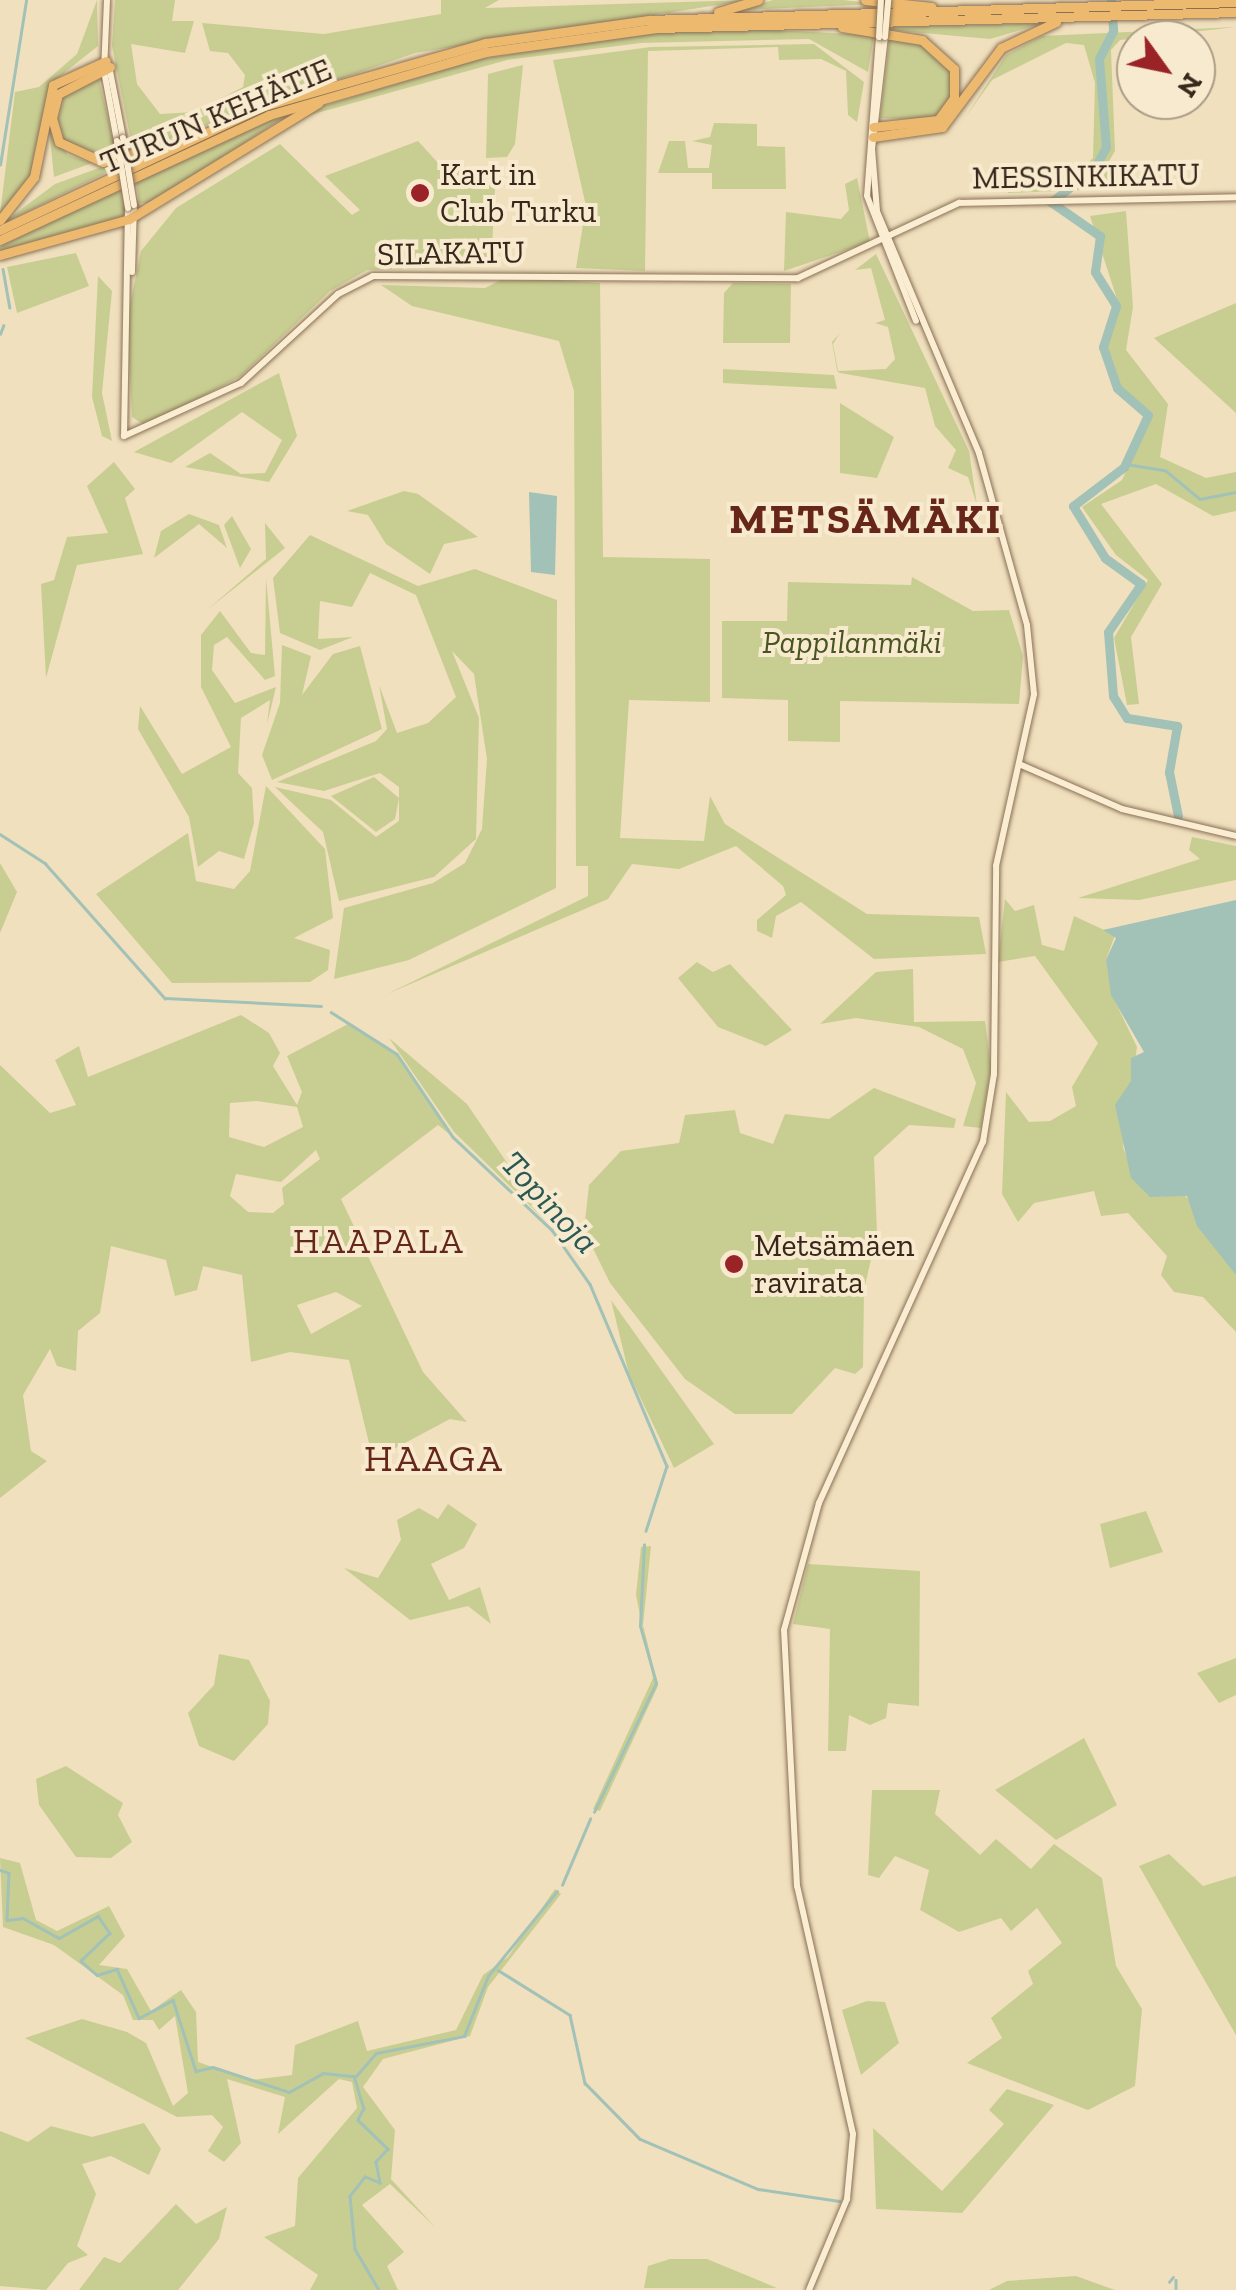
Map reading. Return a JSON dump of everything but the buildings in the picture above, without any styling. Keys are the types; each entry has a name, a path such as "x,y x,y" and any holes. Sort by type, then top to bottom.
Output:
{"highway":[{"path":"700,17 758,0"},
{"path":"864,0 959,11"},
{"name":"TURUN KEHÄTIE","path":"0,230 193,136 427,56 700,17 1236,2"},
{"name":"TURUN KEHÄTIE","path":"0,240 220,134 347,88 576,37 820,23 1236,12"},
{"path":"871,132 942,127 1005,44 1070,18"},
{"path":"820,23 922,40 952,66 956,91 940,118 871,132"},
{"path":"106,66 74,79 55,99 53,130 69,152 103,162 193,136"},
{"path":"0,220 34,177 53,85 106,66"},
{"path":"0,256 132,212 347,88"}],"main road":[{"path":"106,0 106,66 132,212"},
{"path":"809,2290 847,2199 854,2146 842,2054 797,1886 784,1630 819,1504 983,1142 995,1059 996,866 1034,694 1027,626 979,453 883,241 871,132 884,0"},
{"name":"MESSINKIKATU","path":"883,241 959,203 1236,197"},
{"name":"SILAKATU","path":"132,212 119,374 124,436 241,382 338,294 373,276 798,278 883,241"},
{"path":"1018,764 1141,815 1236,836"}],"green space":[{"path":"97,0 98,46 49,85 32,174 0,214 15,92 39,87 77,54"},
{"path":"115,0 175,0 172,21 194,21 185,53 131,44 137,84 160,114 194,112 243,87 245,75 228,53 210,51 202,23 324,34 441,14 441,0 499,0 485,8 749,0 415,53 133,151 112,46"},
{"path":"773,0 843,0 877,4 739,10"},
{"path":"1044,23 990,39 890,30 891,27"},
{"path":"750,29 874,35 868,72 809,39 641,43 507,60 310,115 181,190 304,112 474,60 641,34"},
{"path":"1116,33 1116,44 1111,50 1115,151 1105,168 1133,188 1008,193 1005,176 1074,177 1093,158 1095,83 1084,45 1066,43 992,80 965,118 1006,55 1042,36"},
{"path":"890,36 920,41 950,65 952,98 932,120 880,118"},
{"path":"814,44 864,82 857,122 848,115 846,71 821,59 779,60 778,47 648,51 645,271 576,268 586,206 553,60 651,47"},
{"path":"523,65 515,144 507,157 486,158 488,74"},
{"path":"98,76 117,156 103,159 62,140 56,123 65,91"},
{"path":"297,109 151,203 139,203 136,178"},
{"path":"714,123 757,124 757,146 785,147 786,189 712,189 712,173 658,173 669,141 685,141 688,168 709,168 712,145 692,141 710,137"},
{"path":"49,129 68,155 92,163 54,177"},
{"path":"418,141 439,164 496,169 491,267 367,270 330,291 241,376 146,426 132,417 127,319 141,251 176,208 280,144 352,215 360,210 325,176"},
{"path":"118,161 119,166 0,225 55,184"},
{"path":"857,178 870,242 784,271 786,212 841,219 849,210 845,184"},
{"path":"122,187 127,217 0,252 0,246"},
{"path":"1126,211 1133,307 1126,350 1168,404 1160,457 1206,478 1236,472 1236,511 1213,516 1156,484 1101,504 1162,584 1131,637 1139,704 1127,705 1114,638 1148,580 1116,555 1082,507 1122,480 1152,413 1120,387 1106,342 1118,302 1090,216"},
{"path":"76,253 89,286 17,313 7,267"},
{"path":"876,254 969,451 977,505 968,477 948,468 956,450 935,426 925,388 840,373 838,372 837,370 832,342 840,333 833,344 838,371 886,369 895,359 888,327 875,323 885,320 871,268 855,270"},
{"path":"98,276 112,291 102,393 112,441 102,436 92,397"},
{"path":"507,277 600,283 603,557 710,559 710,702 629,700 620,838 704,841 710,796 725,824 867,914 979,917 986,954 874,959 801,902 776,916 772,938 757,931 757,920 786,895 783,886 736,846 679,869 632,864 608,899 387,994 588,896 588,866 576,866 574,391 559,341 412,306 381,285 485,288"},
{"path":"733,283 791,284 790,343 723,343 724,293"},
{"path":"1236,303 1236,413 1154,338"},
{"path":"723,369 834,375 837,389 723,383"},
{"path":"279,373 297,436 269,482 185,467 210,453 241,474 265,473 282,440 242,412 171,463 134,452"},
{"path":"840,403 894,437 877,478 840,473"},
{"path":"114,462 135,489 125,498 143,554 77,565 46,678 41,584 54,580 67,537 108,533 87,486"},
{"path":"404,491 418,494 478,537 444,544 430,574 386,544 368,515 347,511"},
{"path":"189,514 219,525 227,548 199,524 154,558 161,531"},
{"path":"232,516 251,549 240,568 224,525"},
{"path":"265,523 285,548 207,610 266,559"},
{"path":"310,535 418,586 475,569 557,600 556,888 409,960 334,979 344,908 433,883 465,863 482,829 487,759 474,674 452,651 479,718 476,839 434,877 339,901 323,832 275,787 331,800 376,837 399,821 399,787 380,773 324,791 277,782 376,741 387,729 379,685 397,733 428,723 456,697 416,595 370,573 352,607 320,601 318,639 353,637 320,650 280,633 273,578"},
{"name":"Pappilanmäki","path":"912,577 973,611 1009,610 1023,656 1019,704 840,701 840,742 788,741 788,700 722,698 722,621 787,621 788,582 911,585"},
{"path":"266,578 275,676 265,680 227,637 214,645 212,670 235,703 276,687 267,724 270,700 241,718 238,773 252,788 254,823 244,859 219,851 198,867 189,817 138,729 140,706 182,774 231,747 201,687 201,635 220,611 251,653 265,655"},
{"path":"282,645 311,656 302,695 333,654 360,646 382,729 272,780 262,755 280,703"},
{"path":"374,777 399,798 395,819 376,832 331,796"},
{"path":"266,786 325,849 333,918 294,938 330,950 328,970 310,982 172,983 96,894 188,833 196,881 234,889 250,871"},
{"path":"1192,837 1236,846 1236,880 1139,900 1078,898 1200,859 1189,850"},
{"path":"0,863 17,892 0,933"},
{"path":"1005,899 1015,911 1034,905 1042,945 1064,951 1074,916 1115,935 1106,960 1112,995 1137,1047 1123,1147 1132,1172 1160,1197 1180,1192 1192,1202 1236,1275 1236,1332 1203,1297 1174,1292 1161,1275 1167,1256 1128,1213 1101,1216 1094,1191 1034,1203 1018,1222 1002,1194 1006,1092 1029,1122 1050,1121 1076,1106 1072,1087 1098,1043 1035,956 998,962"},
{"path":"697,962 713,972 730,964 792,1030 766,1046 718,1027 678,978"},
{"path":"913,969 914,1022 985,1021 991,1067 981,1128 963,1126 976,1083 963,1049 919,1027 856,1018 820,1024 876,972"},
{"path":"241,1015 269,1033 280,1053 273,1066 297,1105 302,1092 287,1056 350,1023 397,1054 453,1137 438,1125 341,1199 423,1372 467,1422 450,1419 373,1460 349,1360 290,1352 251,1362 242,1275 203,1266 197,1290 175,1296 166,1260 111,1246 100,1313 78,1331 76,1371 57,1366 50,1349 23,1395 31,1451 47,1461 0,1498 0,1065 50,1113 76,1105 55,1060 79,1046 88,1077","holes":["257,1101 297,1107 303,1127 264,1147 229,1137 230,1103","316,1150 320,1159 282,1188 284,1204 273,1213 248,1212 230,1196 236,1174 281,1182","336,1292 362,1306 311,1334 297,1305"]},
{"path":"389,1038 467,1104 548,1223 454,1132"},
{"name":"Metsämäen ravirata","path":"874,1088 956,1119 954,1128 909,1125 874,1157 877,1233 864,1290 863,1367 855,1374 835,1368 792,1414 735,1414 685,1379 610,1283 584,1230 589,1185 621,1151 679,1143 685,1115 735,1110 740,1133 773,1144 785,1114 829,1119"},
{"path":"611,1300 714,1444 674,1468 629,1374"},
{"path":"448,1504 477,1524 464,1548 431,1564 449,1600 480,1587 491,1624 468,1606 410,1620 344,1568 378,1578 401,1540 397,1520 419,1508 438,1519"},
{"path":"1146,1511 1163,1552 1110,1568 1100,1524"},
{"path":"651,1546 643,1625 658,1686 600,1811 593,1809 653,1678 636,1595 641,1547"},
{"path":"808,1564 920,1571 919,1706 888,1703 886,1718 870,1725 849,1715 846,1751 828,1751 830,1629 793,1624"},
{"path":"219,1654 249,1660 270,1701 268,1724 234,1761 199,1746 188,1713 214,1685"},
{"path":"1236,1658 1236,1695 1219,1703 1197,1673"},
{"path":"1084,1738 1117,1805 1056,1840 995,1790"},
{"path":"66,1766 123,1803 118,1815 132,1842 111,1858 76,1857 39,1805 36,1779"},
{"path":"872,1790 940,1790 935,1814 980,1855 996,1839 1031,1869 1054,1844 1102,1878 1116,1966 1142,2009 1135,2086 1088,2110 967,2063 1002,2038 991,2018 1033,1984 1028,1971 1062,1943 1037,1908 1011,1931 1001,1918 959,1932 920,1910 929,1870 895,1856 879,1878 868,1875"},
{"path":"1169,1854 1203,1886 1236,1876 1236,2035 1139,1866"},
{"path":"0,1858 20,1863 36,1920 57,1931 109,1906 125,1936 99,1965 127,1969 151,2011 181,1990 196,2012 198,2062 251,2080 292,2075 295,2045 358,2021 367,2051 456,2030 483,1975 508,1957 555,1889 561,1894 488,1987 470,2036 383,2059 363,2087 395,2130 391,2179 435,2227 390,2184 362,2205 404,2252 387,2266 398,2290 310,2290 318,2275 264,2237 295,2226 298,2178 357,2108 352,2082 339,2079 278,2134 285,2097 227,2079 241,2143 224,2162 208,2151 223,2127 212,2115 177,2117 25,2038 82,2019 127,2032 146,2043 173,2106 188,2093 175,2016 159,2030 153,2020 133,2020 123,1995 54,1945 3,1927"},
{"path":"867,2001 885,2002 899,2043 861,2075 842,2010"},
{"path":"1007,2089 1054,2105 962,2213 876,2209 873,2128 942,2191 1004,2124 989,2110"},
{"path":"144,2123 161,2149 149,2175 111,2156 82,2164 96,2194 77,2246 88,2255 68,2263 46,2290 0,2286 0,2131 28,2142 51,2126 92,2137"},
{"path":"176,2204 196,2224 227,2207 219,2239 178,2290 79,2290 104,2257 120,2263"},
{"path":"670,2259 707,2259 777,2288 644,2288 648,2266"},
{"path":"1076,2276 1115,2290 989,2290 1007,2281"}],"water":[{"path":"529,492 557,496 555,575 531,572"},
{"path":"1236,900 1236,1275 1197,1226 1187,1196 1150,1197 1131,1178 1115,1105 1131,1081 1131,1058 1144,1052 1111,995 1106,960 1116,938 1103,930"}],"waterway":[{"name":"Topinoja","path":"0,165 26,0"},
{"path":"1111,0 1113,31 1099,59 1106,147 1095,168 1051,202 1100,236 1095,272 1116,306 1103,347 1117,388 1148,415 1124,467 1073,506 1105,558 1141,584 1108,632 1113,696 1127,718 1177,726 1169,772 1178,816"},
{"name":"Topinoja","path":"3,269 10,307"},
{"name":"Topinoja","path":"0,334 3,326"},
{"path":"1126,464 1165,470 1200,499 1236,492"},
{"name":"Topinoja","path":"0,834 45,863 165,998 321,1006"},
{"name":"Topinoja","path":"331,1012 397,1054 453,1137 552,1230 590,1284 667,1466 646,1531"},
{"name":"Topinoja","path":"594,1812 656,1683 640,1626 644,1545"},
{"name":"Topinoja","path":"562,1885 590,1819"},
{"path":"0,1870 9,1873 7,1920 23,1918 59,1938 98,1916 110,1933 81,1961 97,1975 117,1969 139,2018 173,2000 196,2071 213,2067 289,2092 323,2073 354,2076 364,2108 358,2120 388,2149 376,2162 380,2183 365,2177 350,2196 355,2249 379,2290"},
{"name":"Topinoja","path":"356,2076 376,2053 464,2036 488,1976 557,1891"},
{"path":"498,1970 570,2015 585,2083 640,2139 758,2189 839,2201"},
{"path":"1169,2282 1173,2277"},
{"path":"1176,2280 1176,2288"}],"place":[{"name":"Kart in Club Turku","path":"420,193"},
{"name":"Metsämäen ravirata","path":"734,1264"}],"district":[{"name":"METSÄMÄKI","path":"866,519"},
{"name":"HAAPALA","path":"379,1241"},
{"name":"HAAGA","path":"434,1459"}]}
